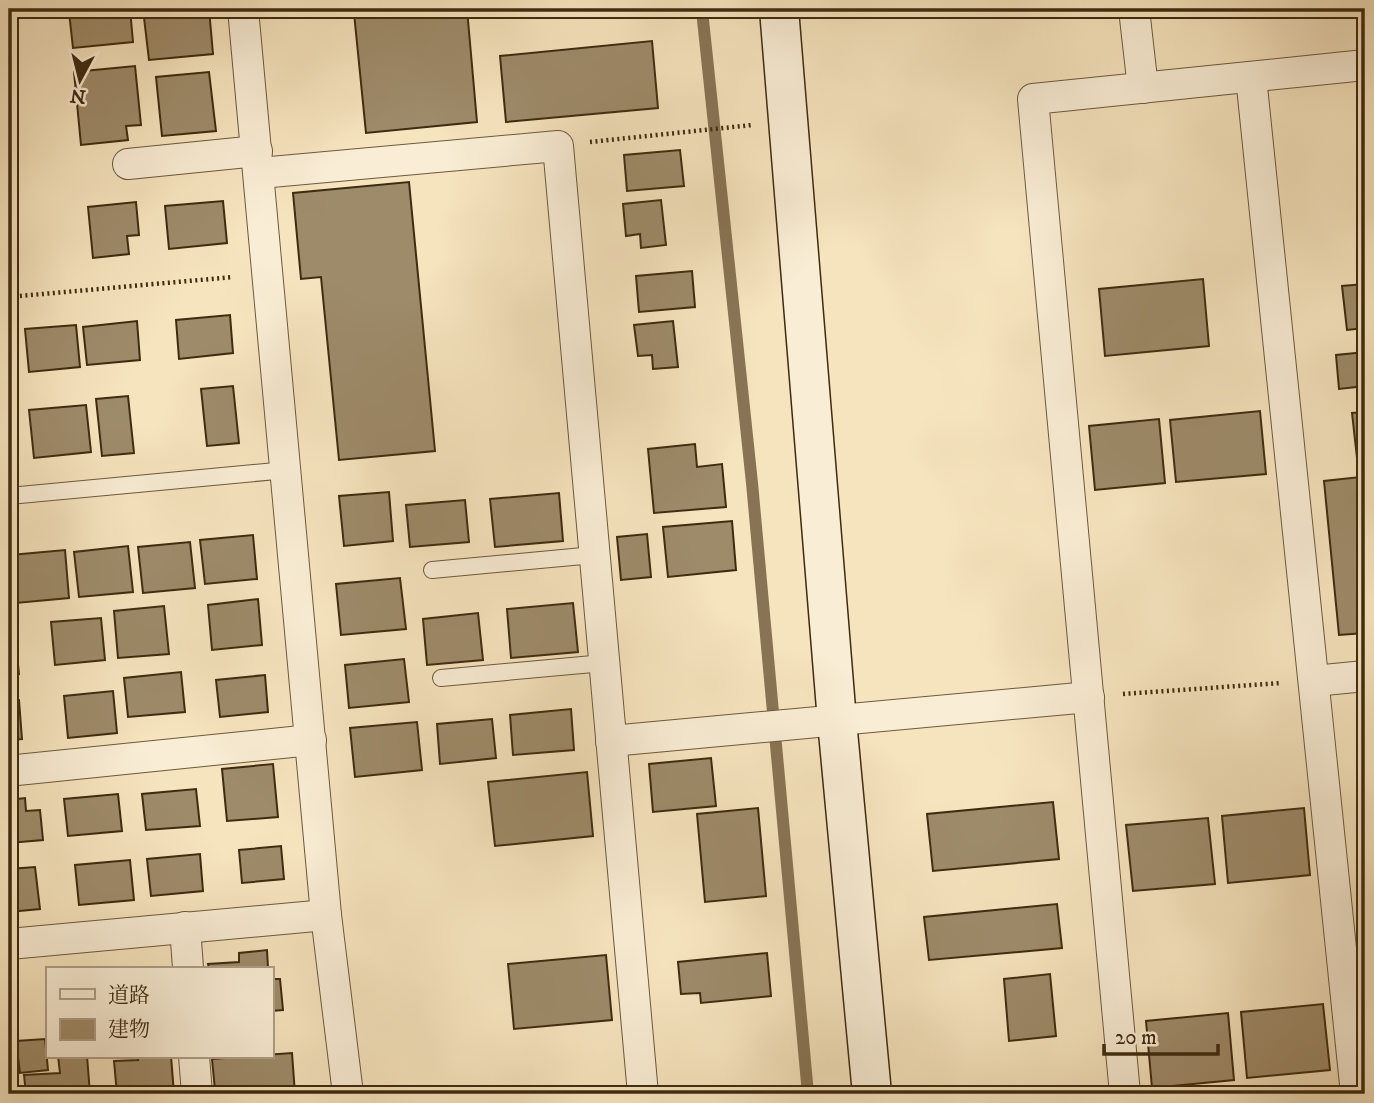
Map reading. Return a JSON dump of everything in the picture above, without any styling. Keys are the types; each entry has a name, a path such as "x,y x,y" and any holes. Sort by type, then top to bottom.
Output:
{"street":[{"path":"243,9 326,915 348,1094"},
{"path":"779,9 837,721 872,1094"},
{"path":"1134,9 1143,88"},
{"path":"1125,1094 1033,99 1365,65"},
{"path":"1251,77 1356,1094"},
{"path":"128,164 258,162 558,146 643,1094"},
{"path":"1314,681 1365,676"},
{"path":"611,741 1089,697"},
{"path":"17,771 311,740"},
{"path":"9,944 326,915"},
{"path":"185,927 188,967"},
{"path":"194,1058 197,1094"}],"lane":[{"path":"9,496 287,470"},
{"path":"432,570 594,555"},
{"path":"441,678 604,663"}],"path":[{"path":"558,146 731,127"},
{"path":"9,297 269,274"},
{"path":"1089,697 1314,681"}],"building":[{"path":"130,9 133,42 73,48 69,12"},
{"path":"143,9 209,9 213,54 149,60"},
{"path":"396,9 467,9 477,122 366,133 354,13"},
{"path":"652,41 658,108 506,122 500,56"},
{"path":"135,66 141,125 126,126 128,140 81,145 74,72"},
{"path":"209,72 216,131 162,136 156,77"},
{"path":"680,150 684,186 627,191 624,155"},
{"path":"409,182 435,451 339,460 321,277 301,279 293,193"},
{"path":"661,200 666,245 641,248 640,234 626,236 623,204"},
{"path":"223,201 227,243 169,249 165,206"},
{"path":"136,202 139,235 127,236 129,254 93,258 88,207"},
{"path":"692,271 695,307 639,312 636,276"},
{"path":"1203,279 1209,346 1105,356 1099,289"},
{"path":"1365,284 1365,328 1347,330 1342,286"},
{"path":"230,315 233,353 179,359 176,320"},
{"path":"137,321 140,360 87,365 83,327"},
{"path":"673,321 678,367 653,369 652,355 638,356 634,325"},
{"path":"76,325 80,367 29,372 25,329"},
{"path":"1365,352 1365,386 1339,389 1336,355"},
{"path":"233,386 239,443 207,446 201,389"},
{"path":"128,396 134,453 102,456 96,399"},
{"path":"86,405 91,452 34,458 29,410"},
{"path":"1260,411 1266,474 1176,482 1170,420"},
{"path":"1365,412 1365,457 1357,458 1352,413"},
{"path":"1159,419 1165,483 1095,490 1089,426"},
{"path":"695,444 697,467 722,464 726,507 654,513 648,449"},
{"path":"1360,477 1360,481 1365,481 1365,633 1339,635 1324,481"},
{"path":"389,492 393,541 344,546 339,496"},
{"path":"559,493 563,541 495,547 490,499"},
{"path":"465,500 469,542 410,547 406,505"},
{"path":"732,521 736,570 668,577 663,527"},
{"path":"647,534 651,577 621,580 617,537"},
{"path":"253,535 257,579 205,584 200,540"},
{"path":"190,542 195,588 143,593 138,547"},
{"path":"128,546 133,592 79,597 74,552"},
{"path":"65,550 69,598 16,603 11,555"},
{"path":"400,578 406,629 341,635 336,584"},
{"path":"258,599 262,645 212,650 208,605"},
{"path":"573,603 578,652 511,658 507,609"},
{"path":"164,606 169,654 118,658 114,611"},
{"path":"478,613 483,660 427,665 423,619"},
{"path":"101,618 105,660 55,665 51,622"},
{"path":"14,626 19,674 9,675 9,627"},
{"path":"404,659 409,702 349,708 345,665"},
{"path":"181,672 185,712 128,717 124,678"},
{"path":"265,675 268,712 220,717 216,680"},
{"path":"113,691 117,733 68,738 64,696"},
{"path":"19,700 22,739 9,740 9,701"},
{"path":"571,709 574,750 513,755 510,715"},
{"path":"492,719 496,758 440,764 437,724"},
{"path":"417,722 422,770 355,777 350,728"},
{"path":"711,758 716,806 653,812 649,764"},
{"path":"273,764 278,817 227,821 222,769"},
{"path":"587,772 593,836 495,846 488,782"},
{"path":"196,789 200,826 146,830 142,794"},
{"path":"1358,791 1365,791 1365,817 1361,818"},
{"path":"118,794 122,831 68,836 64,799"},
{"path":"25,798 26,811 40,810 43,840 9,843 9,800"},
{"path":"1053,802 1059,859 933,871 927,814"},
{"path":"758,808 766,896 705,902 697,814"},
{"path":"1304,808 1310,875 1228,883 1222,816"},
{"path":"1208,818 1215,884 1133,891 1126,825"},
{"path":"281,846 284,879 242,883 239,850"},
{"path":"200,854 203,891 151,896 147,859"},
{"path":"130,860 134,900 79,905 75,865"},
{"path":"35,867 40,909 9,912 9,869"},
{"path":"1057,904 1062,948 929,960 924,917"},
{"path":"267,950 268,967 209,967 208,964 239,962 239,953"},
{"path":"767,953 771,996 701,1003 700,993 681,994 678,962"},
{"path":"606,955 612,1020 514,1029 508,964"},
{"path":"1050,974 1056,1036 1009,1041 1004,979"},
{"path":"273,979 280,979 283,1010 273,1011"},
{"path":"1323,1004 1330,1070 1247,1078 1241,1012"},
{"path":"1228,1013 1234,1080 1152,1088 1146,1021"},
{"path":"45,1039 48,1070 20,1073 16,1041"},
{"path":"292,1053 295,1094 235,1094 235,1089 215,1090 212,1059 273,1058 273,1054"},
{"path":"58,1058 87,1058 90,1094 26,1094 24,1075 60,1073"},
{"path":"171,1058 174,1094 117,1094 114,1061"}],"waterway":[{"path":"703,20 752,483 808,1094"}]}
